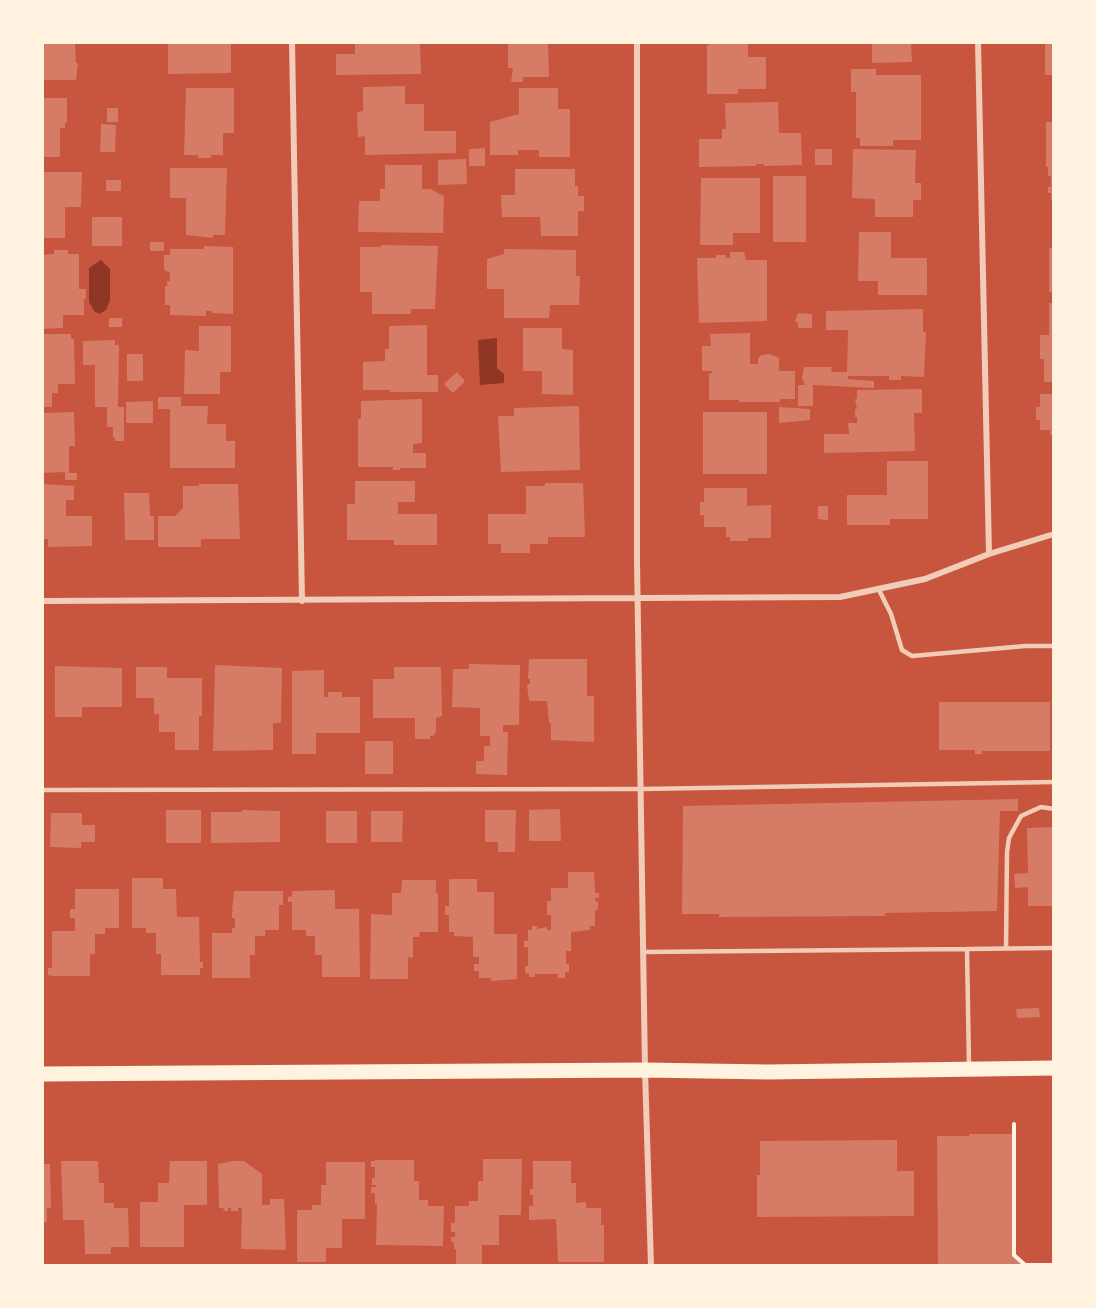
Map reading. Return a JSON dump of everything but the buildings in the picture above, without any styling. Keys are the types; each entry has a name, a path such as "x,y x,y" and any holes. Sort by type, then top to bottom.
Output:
{"main road":[{"path":"42,1074 645,1070 768,1072 1054,1068"}],"street":[{"path":"292,42 302,601"},
{"path":"637,42 638,597 645,1070 651,1266"},
{"path":"978,42 989,554"},
{"path":"42,601 840,597 925,579 989,554 1054,534"}],"lane":[{"path":"879,590 891,614 902,650 912,656 1025,646 1054,646"},
{"path":"42,790 642,789 1054,782"},
{"path":"1006,949 1009,838 1021,816 1041,807 1054,809"},
{"path":"643,952 1054,948"},
{"path":"967,949 969,1069"}],"path":[{"path":"1014,1125 1014,1255 1025,1265 1054,1265"}],"shaded area":[{"path":"101,260 110,269 110,300 106,310 99,314 94,311 89,302 89,268"},
{"path":"497,338 497,368 504,374 504,383 480,385 478,340"}]}
